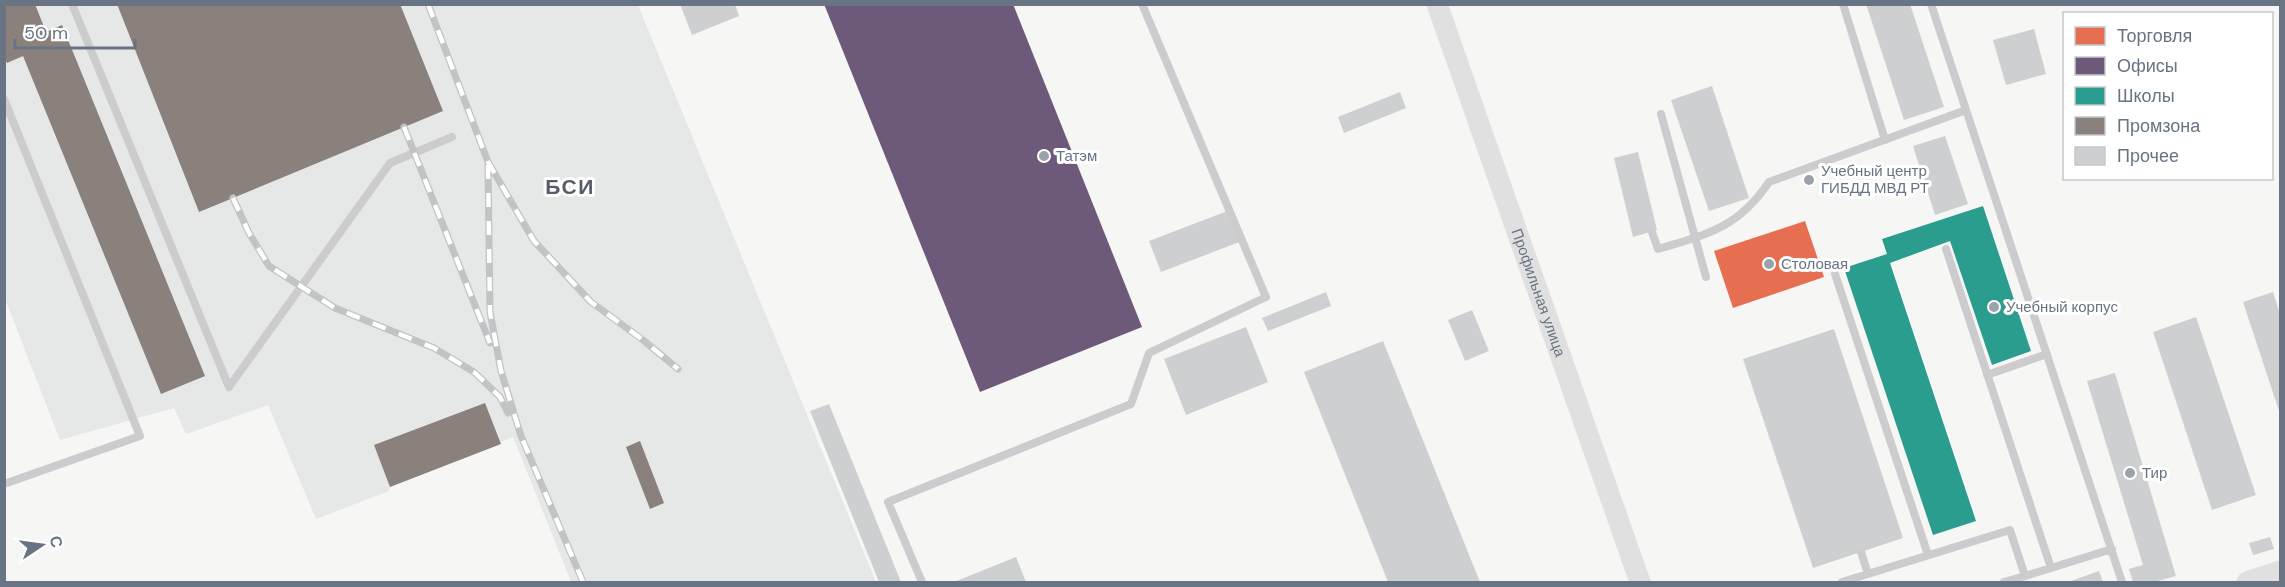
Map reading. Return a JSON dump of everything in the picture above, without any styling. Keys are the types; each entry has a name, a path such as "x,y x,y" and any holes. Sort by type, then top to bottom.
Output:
{"street":[{"name":"Профильная улица","path":"1437,4 1640,582"},
{"path":"2247,582 2280,571"}],"lane":[{"path":"72,4 229,387 390,163 452,136"},
{"path":"922,582 888,502 1131,404 1149,353 1266,297 1142,4"},
{"path":"1843,4 1885,140"},
{"path":"1931,4 2122,582"},
{"path":"4,99 140,435 4,484"},
{"path":"1652,232 1658,249 1724,227 1760,196 1769,182 1966,110"},
{"path":"1661,114 1706,277"},
{"path":"1946,249 2051,568"},
{"path":"1834,274 1928,555"},
{"path":"1987,375 2047,354"},
{"path":"1842,582 2010,530 2025,576"},
{"path":"2004,582 2112,549"},
{"path":"1861,552 1868,574"}],"shaded area":[{"path":"5,5 638,5 876,582 571,582 513,437 390,487 389,491 316,519 268,405 186,434 174,408 60,440 5,299"}],"building: Торговля":[{"name":"Столовая","path":"1805,221 1824,277 1733,308 1714,251"}],"building: Офисы":[{"path":"824,4 1013,4 1142,327 980,392"}],"building: Школы":[{"path":"1983,206 2031,351 1992,365 1950,241 1890,263 1976,521 1933,535 1844,268 1887,254 1882,239"}],"building: Промзона":[{"path":"4,4 35,4 46,32 62,25 205,376 161,394 23,56 7,63 4,57"},
{"path":"117,4 400,4 443,111 199,212"},
{"path":"485,403 501,444 390,487 374,445"},
{"path":"640,441 664,503 650,509 626,447"}],"building: Прочее":[{"path":"680,4 735,4 739,16 692,35"},
{"path":"1866,4 1910,4 1944,107 1904,120"},
{"path":"2034,29 2046,74 2006,85 1993,40"},
{"path":"1712,86 1749,198 1709,211 1671,100"},
{"path":"1400,92 1406,108 1344,133 1338,117"},
{"path":"1945,136 1968,204 1935,215 1913,146"},
{"path":"1638,152 1657,230 1633,237 1614,158"},
{"path":"1230,210 1242,241 1161,272 1149,241"},
{"path":"1326,292 1331,306 1268,331 1262,318"},
{"path":"2273,292 2280,314 2280,414 2243,302"},
{"path":"1472,310 1489,351 1465,361 1448,320"},
{"path":"2196,317 2256,495 2212,510 2153,332"},
{"path":"1246,327 1268,382 1186,415 1164,359"},
{"path":"1834,329 1903,538 1813,568 1743,359"},
{"path":"1383,341 1480,582 1388,582 1304,372"},
{"name":"Тир","path":"2115,373 2176,576 2154,582 2133,582 2129,569 2143,565 2087,381"},
{"path":"829,404 901,582 879,582 810,411"},
{"path":"2270,537 2274,549 2253,555 2249,543"},
{"path":"1016,557 1026,582 954,582"},
{"path":"2099,571 2103,582 2068,582"}],"railway":[{"path":"428,4 488,162 534,241 591,302 678,369"},
{"path":"404,127 490,343"},
{"path":"488,165 490,312 501,371 521,436 583,582"},
{"path":"233,198 249,233 269,266 335,308 434,348 474,372 500,397 508,413"}],"place":[{"name":"Татэм","path":"1044,156"},
{"name":"Учебный центр ГИБДД МВД РТ","path":"1809,180"},
{"name":"Столовая","path":"1769,264"},
{"name":"Учебный корпус","path":"1994,307"},
{"name":"Тир","path":"2130,473"}],"district":[{"name":"БСИ","path":"570,187"}]}
